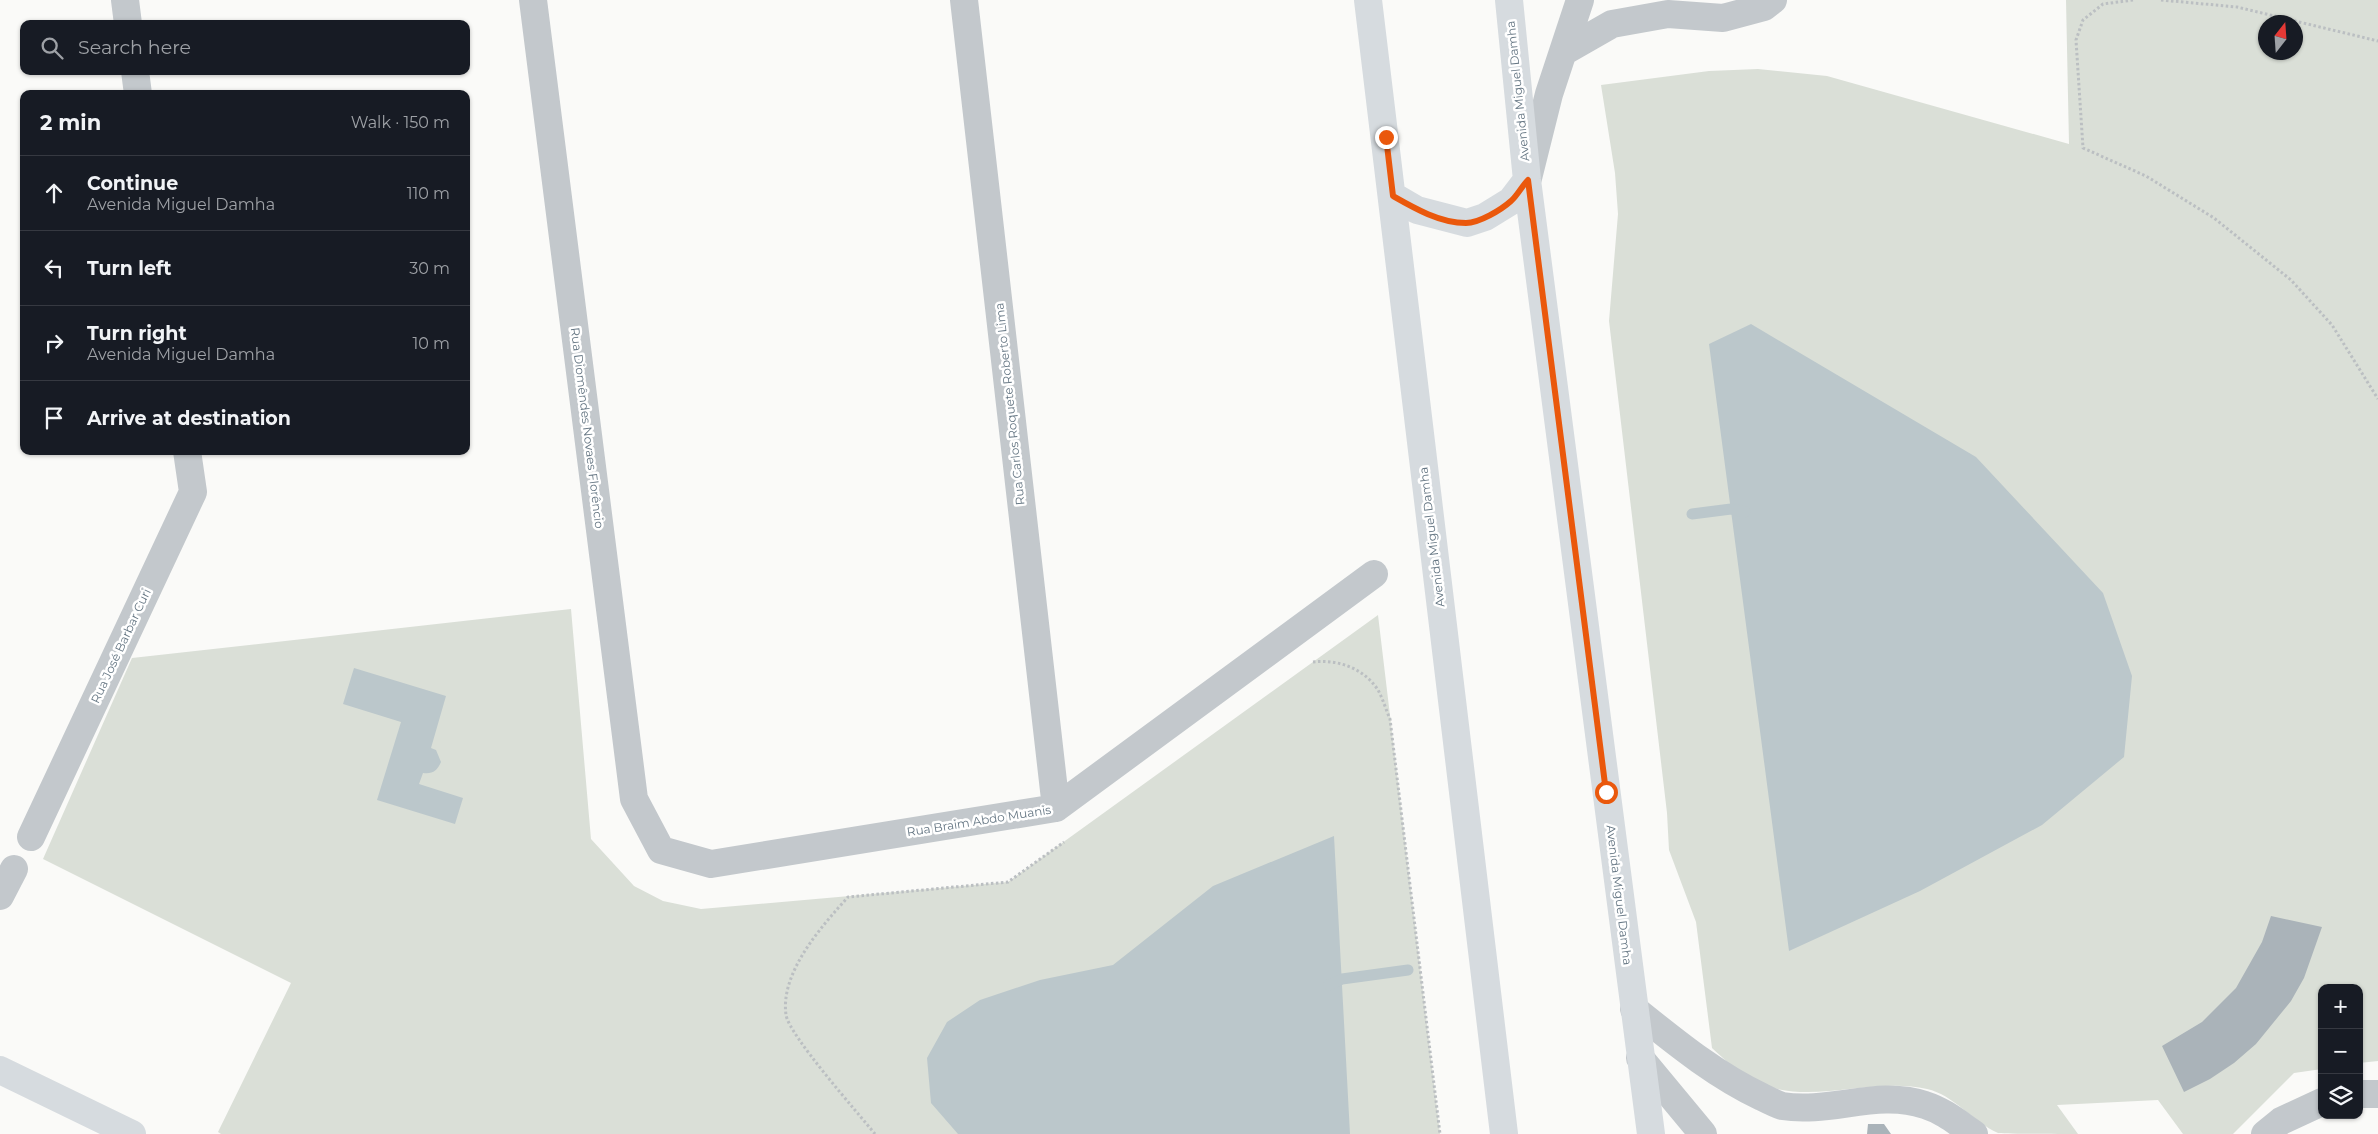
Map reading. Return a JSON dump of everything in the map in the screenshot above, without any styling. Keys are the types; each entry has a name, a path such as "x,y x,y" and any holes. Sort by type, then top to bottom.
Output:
{"main road":[{"name":"Avenida Miguel Damha","path":"1368,0 1504,1134"},
{"name":"Avenida Miguel Damha","path":"1509,0 1528,180 1651,1134"},
{"path":"1393,196 1417,210 1467,223 1485,217 1511,201 1528,180"},
{"path":"0,1070 132,1134"}],"street":[{"path":"125,0 128,20"},
{"name":"Rua Diomêndes Novaes Florêncio","path":"533,0 634,799 661,850"},
{"name":"Rua Carlos Roquete Roberto Lima","path":"964,0 1056,808"},
{"path":"1528,180 1549,94 1580,0"},
{"path":"1563,52 1612,24 1668,14 1723,18 1764,7 1773,0"},
{"path":"136,75 137,90"},
{"name":"Rua José Barbar Curi","path":"31,837 193,492 188,455"},
{"name":"Rua Braim Abdo Muanis","path":"661,850 711,864 1056,808 1374,574"},
{"path":"0,896 14,869"},
{"path":"1634,1009 1694,1056 1748,1090 1781,1106 1817,1108 1894,1099 1925,1104 1948,1115 1974,1134"},
{"path":"1640,1058 1703,1134"},
{"path":"2363,1094 2378,1094"},
{"path":"2265,1134 2281,1121 2318,1104"}],"path":[{"path":"2133,0 2103,4 2084,20 2076,40 2082,148 2146,176 2214,218 2291,280 2332,325 2378,399"},
{"path":"2161,0 2236,7 2378,41"},
{"path":"1305,668 1313,662 1333,661 1346,665 1363,675 1378,690 1390,720 1440,1134"},
{"path":"875,1134 799,1040 786,1017 786,997 807,944 848,897 1008,882 1064,842"}],"shaded area":[{"path":"2066,0 2378,0 2378,1061 2363,1063 2363,984 2318,984 2318,1070 2294,1073 2233,1134 2183,1134 2158,1100 2057,1105 2078,1134 1998,1133 1946,1097 1927,1089 1905,1086 1882,1086 1815,1092 1771,1088 1735,1069 1712,1048 1696,922 1669,850 1667,813 1609,321 1618,214 1615,173 1601,85 1709,71 1758,69 1827,76 2069,144"},
{"path":"1751,324 1976,457 2103,593 2132,676 2124,757 2042,825 1920,891 1789,951 1709,344"},
{"path":"571,609 591,839 634,886 663,901 701,909 1008,882 1378,615 1440,1134 221,1134 218,1132 291,983 43,859 132,658"},
{"path":"354,668 446,696 431,748 436,750 441,762 434,771 423,773 419,784 463,798 455,824 377,800 401,722 343,704"},
{"path":"1334,836 1350,1134 958,1134 931,1103 927,1058 947,1022 980,1000 1040,980 1113,965 1213,886"}],"building":[{"path":"2271,916 2322,927 2304,978 2291,1001 2256,1044 2234,1063 2210,1079 2184,1092 2162,1046 2202,1022 2236,988 2262,942"},
{"path":"1868,1124 1884,1124 1891,1134 1867,1134"}],"waterway":[{"path":"1692,514 1731,509 1745,512"},
{"path":"1329,985 1342,979 1408,970"}],"route":[{"path":"1386,137 1393,196 1417,210 1449,220 1467,223 1485,217 1511,201 1528,180 1606,792"}]}
